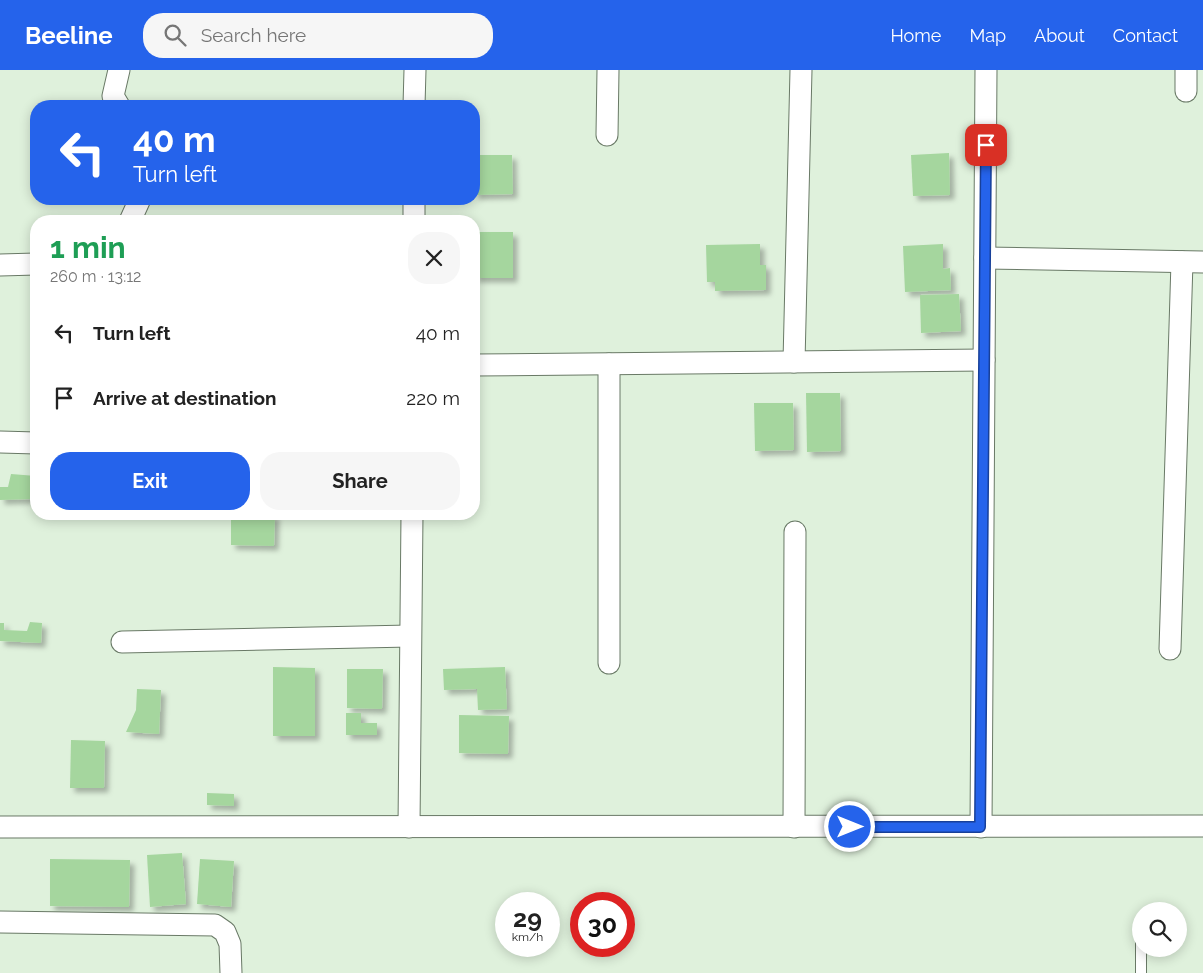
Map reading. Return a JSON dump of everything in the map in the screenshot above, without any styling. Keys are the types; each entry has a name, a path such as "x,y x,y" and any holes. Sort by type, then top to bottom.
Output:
{"street":[{"path":"116,100 114,96 119,70"},
{"path":"414,100 415,70"},
{"path":"607,135 608,70"},
{"path":"794,362 801,70"},
{"path":"980,827 986,70"},
{"path":"1186,70 1186,92"},
{"path":"985,258 1193,262 1170,649"},
{"path":"0,265 30,264"},
{"path":"480,365 984,360"},
{"path":"609,364 609,663"},
{"path":"0,442 30,443"},
{"path":"409,827 412,520"},
{"path":"794,827 795,532"},
{"path":"122,642 410,636"},
{"path":"0,827 1203,826"},
{"path":"0,922 215,925 225,932 230,944 231,973"}],"lane":[{"path":"1141,957 1141,973"}],"building":[{"path":"949,153 950,195 913,196 911,155"},
{"path":"480,155 512,155 513,194 480,195"},
{"path":"480,232 513,232 513,278 480,278"},
{"path":"760,244 760,265 766,265 766,290 715,291 715,282 707,282 706,245"},
{"path":"943,244 943,269 950,268 951,290 905,292 903,246"},
{"path":"959,294 961,331 921,333 920,295"},
{"path":"806,393 840,393 841,451 807,452"},
{"path":"754,403 793,403 794,450 755,451"},
{"path":"11,474 30,476 30,499 0,500 0,487 8,487"},
{"path":"231,520 275,520 274,546 231,545"},
{"path":"30,622 42,623 41,643 0,641 0,623 4,623 4,630 27,631"},
{"path":"273,667 315,668 315,736 273,736"},
{"path":"505,667 507,709 478,710 477,689 444,690 443,669"},
{"path":"347,669 383,669 382,709 347,708"},
{"path":"137,689 161,690 159,734 126,732 136,710"},
{"path":"346,713 361,713 361,723 377,723 377,735 346,735"},
{"path":"459,715 509,716 508,754 459,753"},
{"path":"71,740 105,741 104,788 70,788"},
{"path":"207,793 234,794 234,806 207,805"},
{"path":"182,853 186,904 150,907 147,855"},
{"path":"50,859 130,860 129,907 50,906"},
{"path":"200,859 234,861 231,907 197,904"}],"route":[{"path":"850,827 980,827 986,145"}]}
